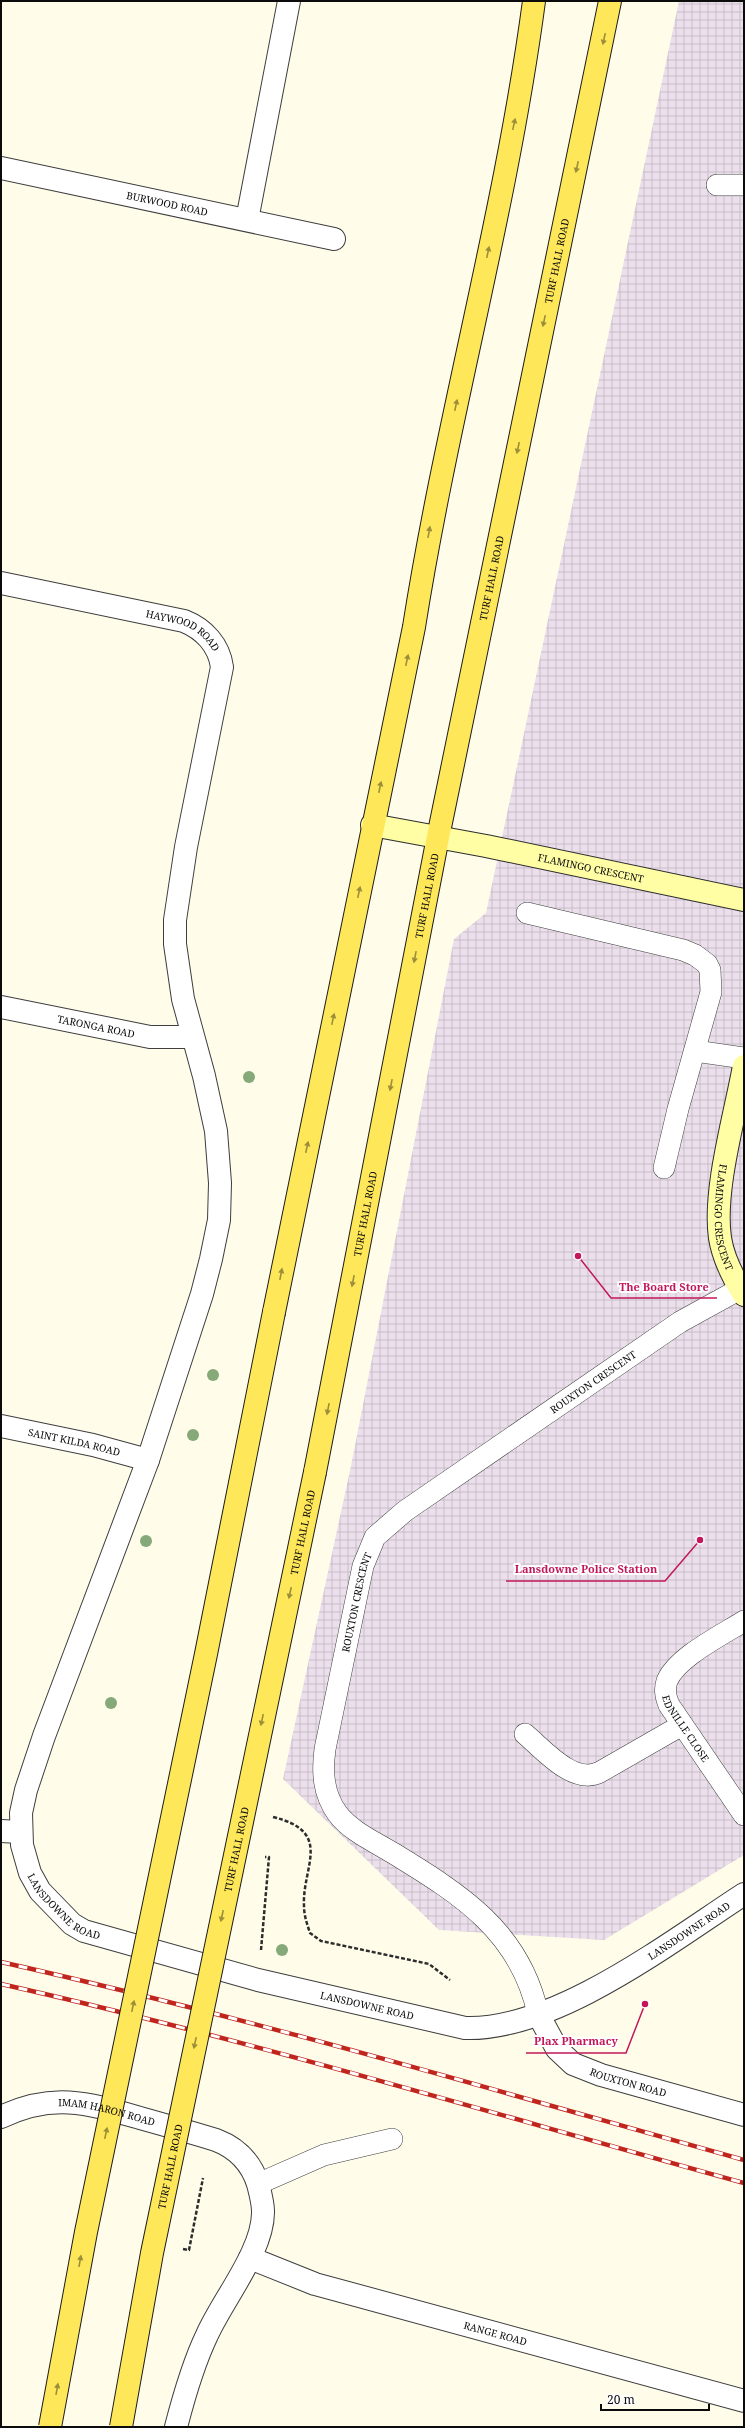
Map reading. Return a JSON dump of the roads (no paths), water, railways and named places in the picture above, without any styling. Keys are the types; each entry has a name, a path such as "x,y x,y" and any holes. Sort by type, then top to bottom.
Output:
{"main road":[{"path":"50,2427 86,2232 182,1771 372,825 414,627 432,514 523,82 534,1"},
{"name":"TURF HALL ROAD","path":"121,2427 152,2253 315,1472 438,837 610,1"}],"street":[{"path":"247,220 289,1"},
{"name":"BURWOOD ROAD","path":"1,168 334,238"},
{"name":"HAYWOOD ROAD","path":"1,582 184,621 195,625 204,632 218,652 222,672 180,881 175,920 175,944 183,999 192,1037"},
{"name":"FLAMINGO CRESCENT","path":"372,825 438,837 744,900"},
{"name":"TARONGA ROAD","path":"1,1007 150,1037 192,1037"},
{"path":"11,1832 23,1801 44,1736 148,1460 202,1294 218,1220 220,1183 216,1130 204,1076 192,1037"},
{"name":"FLAMINGO CRESCENT","path":"742,1292 720,1240 718,1213 720,1188 744,1066"},
{"name":"SAINT KILDA ROAD","path":"1,1426 93,1445 148,1460"},
{"name":"LANSDOWNE ROAD","path":"11,1832 40,1891 72,1924 101,1937 258,1980 465,2028 486,2028 538,2014 604,1985 744,1894"},
{"name":"ROUXTON ROAD","path":"538,2014 557,2049 573,2064 601,2075 744,2116"},
{"name":"IMAM HARON ROAD","path":"1,2117 36,2104 64,2101 91,2104 230,2146 241,2154 249,2165 258,2184 263,2211 259,2235 250,2258 206,2335 186,2389 176,2427"},
{"name":"RANGE ROAD","path":"250,2258 315,2284 744,2401"}],"lane":[{"path":"716,184 744,185"},
{"path":"527,913 683,950 702,959 710,970 711,992 678,1108 664,1168"},
{"path":"695,1051 744,1058"},
{"name":"ROUXTON CRESCENT","path":"538,2014 534,1996 520,1962 512,1949 483,1916 444,1884 361,1833 339,1815 327,1795 323,1769 325,1749 363,1566 375,1537 404,1511 680,1322 742,1292"},
{"name":"EDNILLE CLOSE","path":"744,1621 688,1658 674,1670 667,1681 667,1700 682,1725 744,1815"},
{"path":"525,1734 570,1771 592,1775 682,1725"},
{"path":"258,2184 324,2155 392,2139"}],"railway":[{"path":"1,1962 281,2031 744,2160"},
{"path":"1,1984 188,2029 374,2079 744,2183"}],"place":[{"name":"The Board Store","path":"578,1256"},
{"name":"Lansdowne Police Station","path":"700,1540"},
{"name":"Plax Pharmacy","path":"645,2004"}]}
